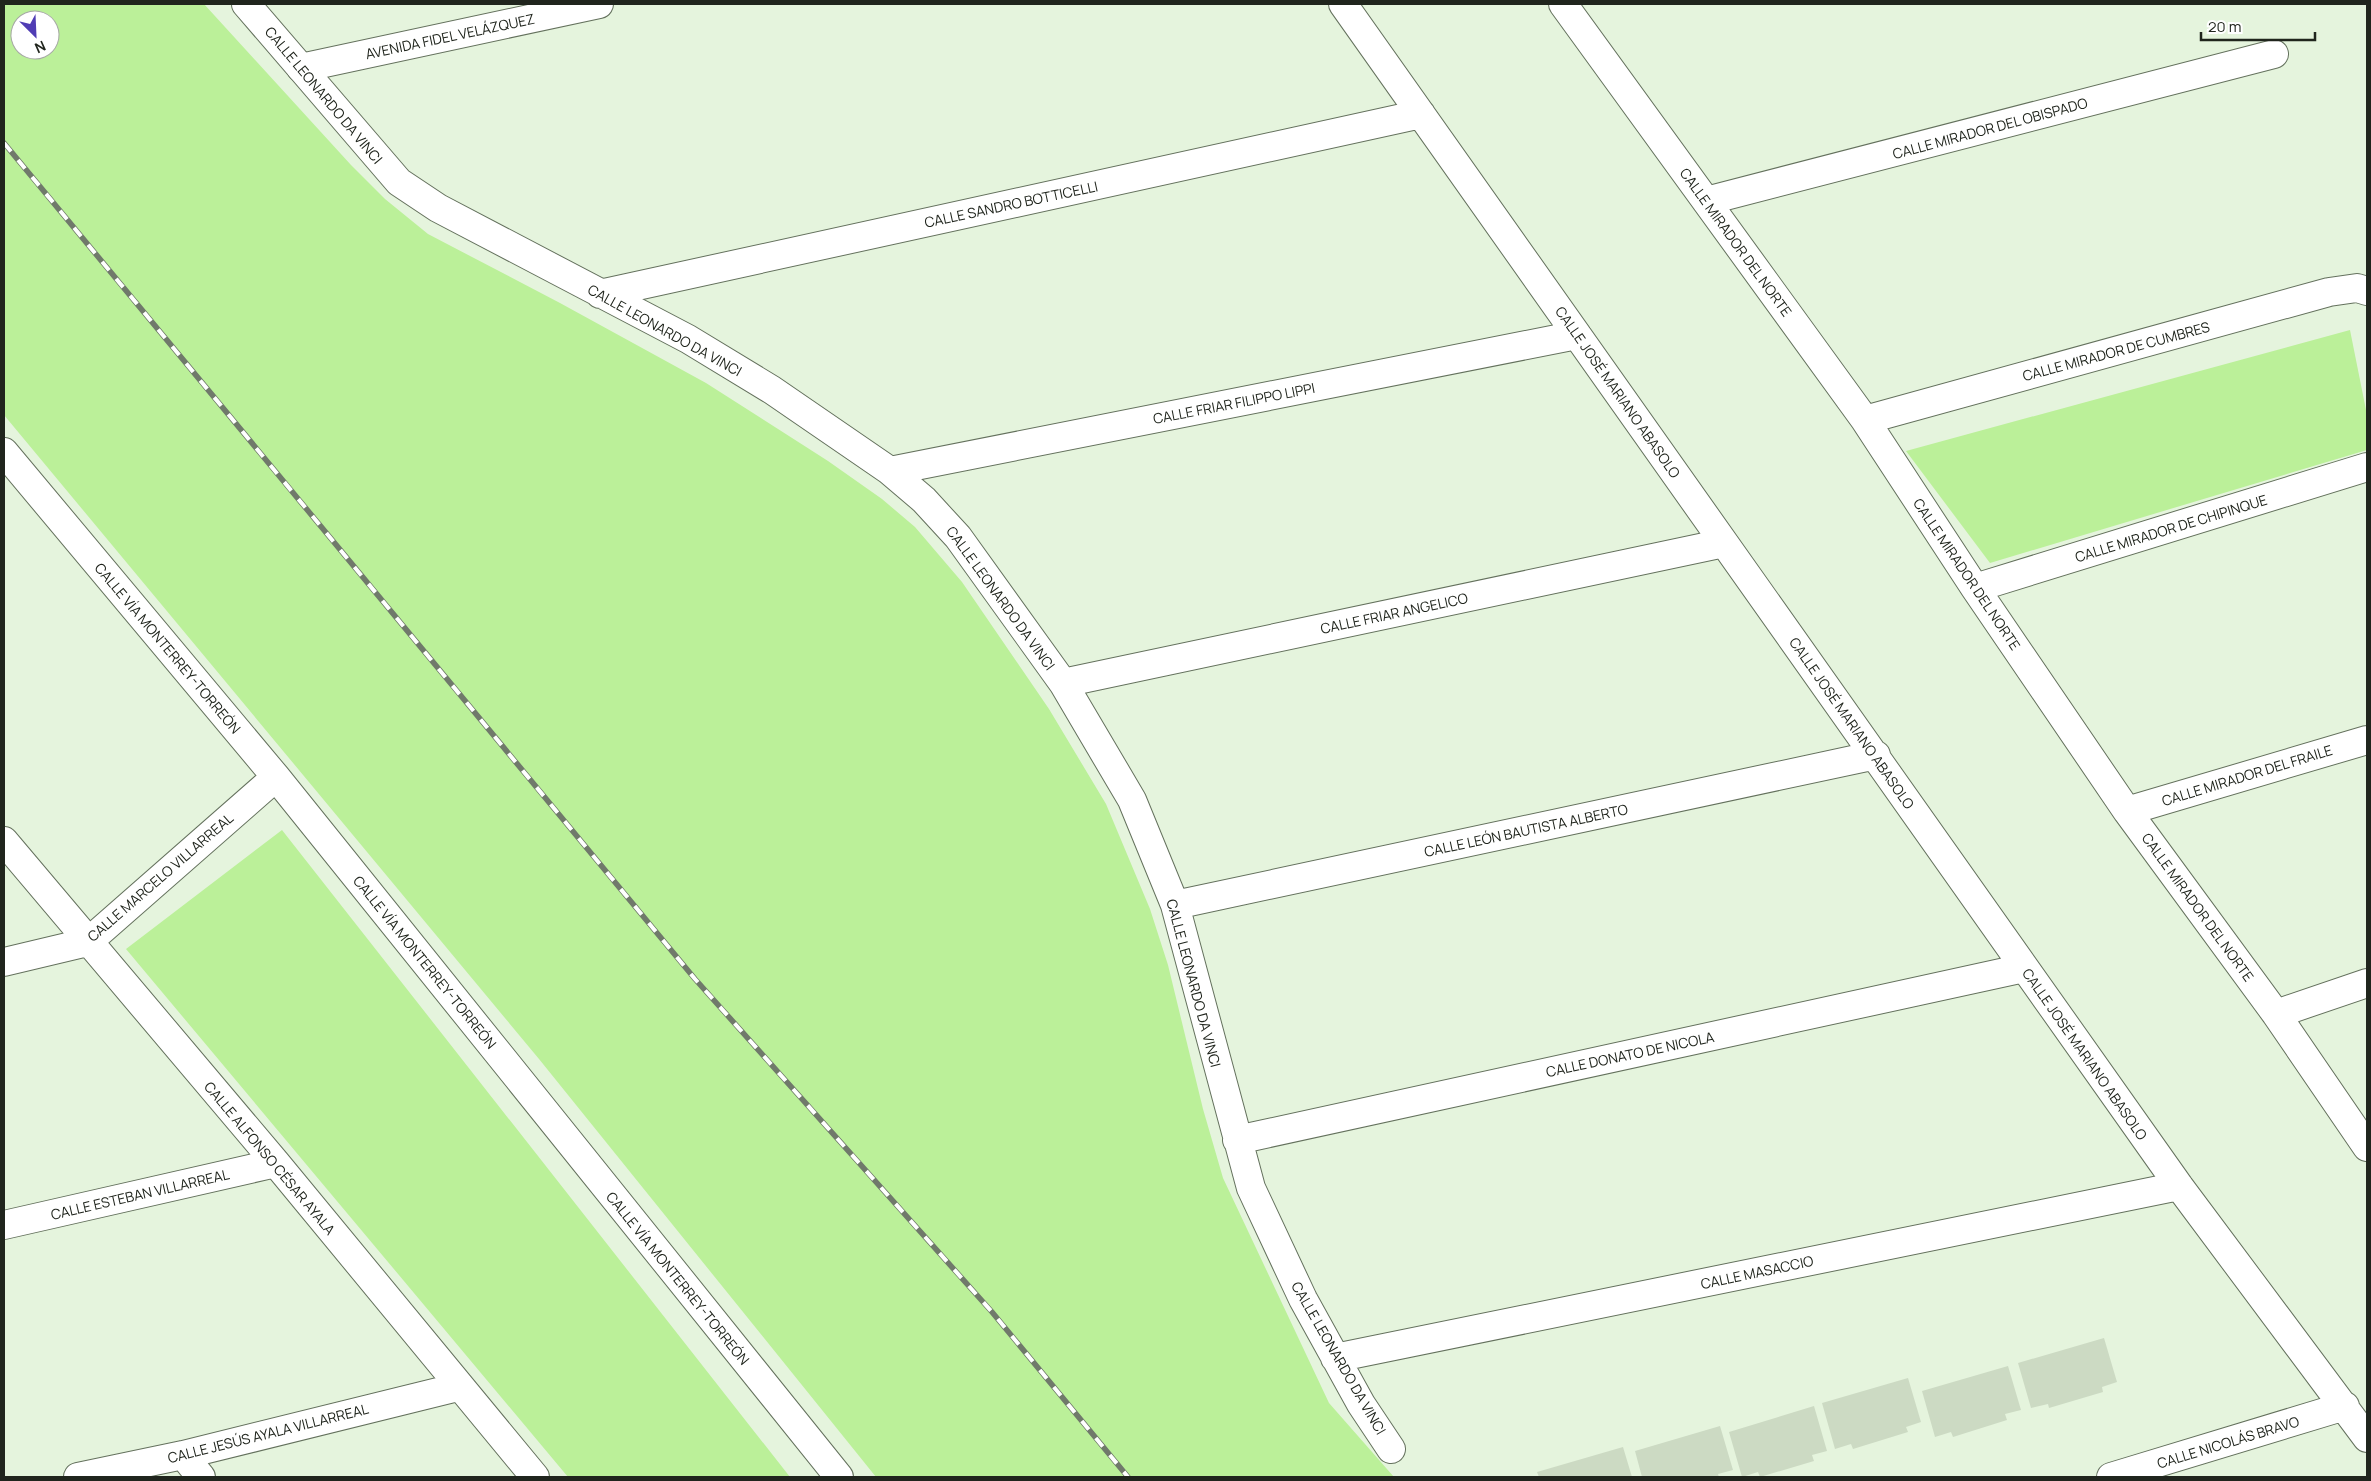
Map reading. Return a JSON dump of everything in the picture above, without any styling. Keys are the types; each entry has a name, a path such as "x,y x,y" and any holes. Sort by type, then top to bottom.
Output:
{"street":[{"name":"CALLE LEONARDO DA VINCI","path":"246,4 399,182 438,208 688,339 818,420 890,471 924,500 958,537 1063,683 1132,800 1175,906 1251,1188 1279,1252 1335,1358 1361,1404 1391,1448"},
{"name":"AVENIDA FIDEL VELÁZQUEZ","path":"301,68 599,4"},
{"name":"CALLE JOSÉ MARIANO ABASOLO","path":"1343,4 1876,755 2178,1186 2365,1432"},
{"name":"CALLE MIRADOR DEL NORTE","path":"1563,4 1865,420 1975,588 2127,811 2276,1014 2367,1148"},
{"name":"CALLE MIRADOR DEL OBISPADO","path":"1706,202 2274,54"},
{"name":"CALLE SANDRO BOTTICELLI","path":"600,294 1421,114"},
{"name":"CALLE MIRADOR DE CUMBRES","path":"1865,420 2329,292 2357,288 2367,291"},
{"name":"CALLE FRIAR FILIPPO LIPPI","path":"890,471 1577,335"},
{"name":"CALLE VÍA MONTERREY-TORREÓN","path":"4,452 276,776 839,1477"},
{"name":"CALLE MIRADOR DE CHIPINQUE","path":"1975,588 2367,467"},
{"name":"CALLE FRIAR ANGELICO","path":"1063,683 1724,543"},
{"name":"CALLE MIRADOR DEL FRAILE","path":"2127,811 2367,740"},
{"name":"CALLE LEÓN BAUTISTA ALBERTO","path":"1175,906 1876,755"},
{"name":"CALLE MARCELO VILLARREAL","path":"4,962 88,942 276,776"},
{"name":"CALLE ALFONSO CÉSAR AYALA","path":"4,841 276,1163 458,1387 535,1477"},
{"name":"CALLE DONATO DE NICOLA","path":"1237,1140 2024,968"},
{"path":"2276,1014 2367,983"},
{"name":"CALLE ESTEBAN VILLARREAL","path":"4,1225 276,1163"},
{"name":"CALLE MASACCIO","path":"1335,1358 2178,1186"},
{"name":"CALLE JESÚS AYALA VILLARREAL","path":"78,1477 183,1454 458,1387"},
{"name":"CALLE NICOLÁS BRAVO","path":"2111,1477 2345,1406"},
{"path":"183,1454 201,1477"}],"green space":[{"path":"4,4 204,4 351,165 385,199 428,234 560,303 706,383 828,461 882,499 915,527 962,582 1049,709 1106,804 1150,909 1168,965 1203,1109 1223,1178 1329,1403 1394,1477 876,1477 539,1059 4,415"},
{"path":"2350,330 2367,415 2367,450 1990,563 1906,451"},
{"path":"282,830 790,1477 568,1477 126,949"}],"building":[{"path":"2104,1338 2117,1382 2102,1387 2103,1392 2049,1408 2048,1404 2031,1408 2018,1363"},
{"path":"2008,1366 2021,1410 2005,1414 2007,1420 1953,1437 1951,1432 1935,1437 1922,1391"},
{"path":"1908,1378 1921,1422 1906,1427 1908,1432 1853,1449 1851,1444 1835,1449 1822,1403"},
{"path":"1814,1406 1827,1451 1812,1455 1814,1461 1760,1477 1758,1472 1742,1477 1729,1432"},
{"path":"1720,1426 1733,1470 1718,1474 1719,1477 1642,1477 1635,1451"},
{"path":"1623,1447 1632,1477 1539,1477 1537,1472"}],"railway":[{"path":"4,143 695,979 992,1312 1128,1477"}]}
